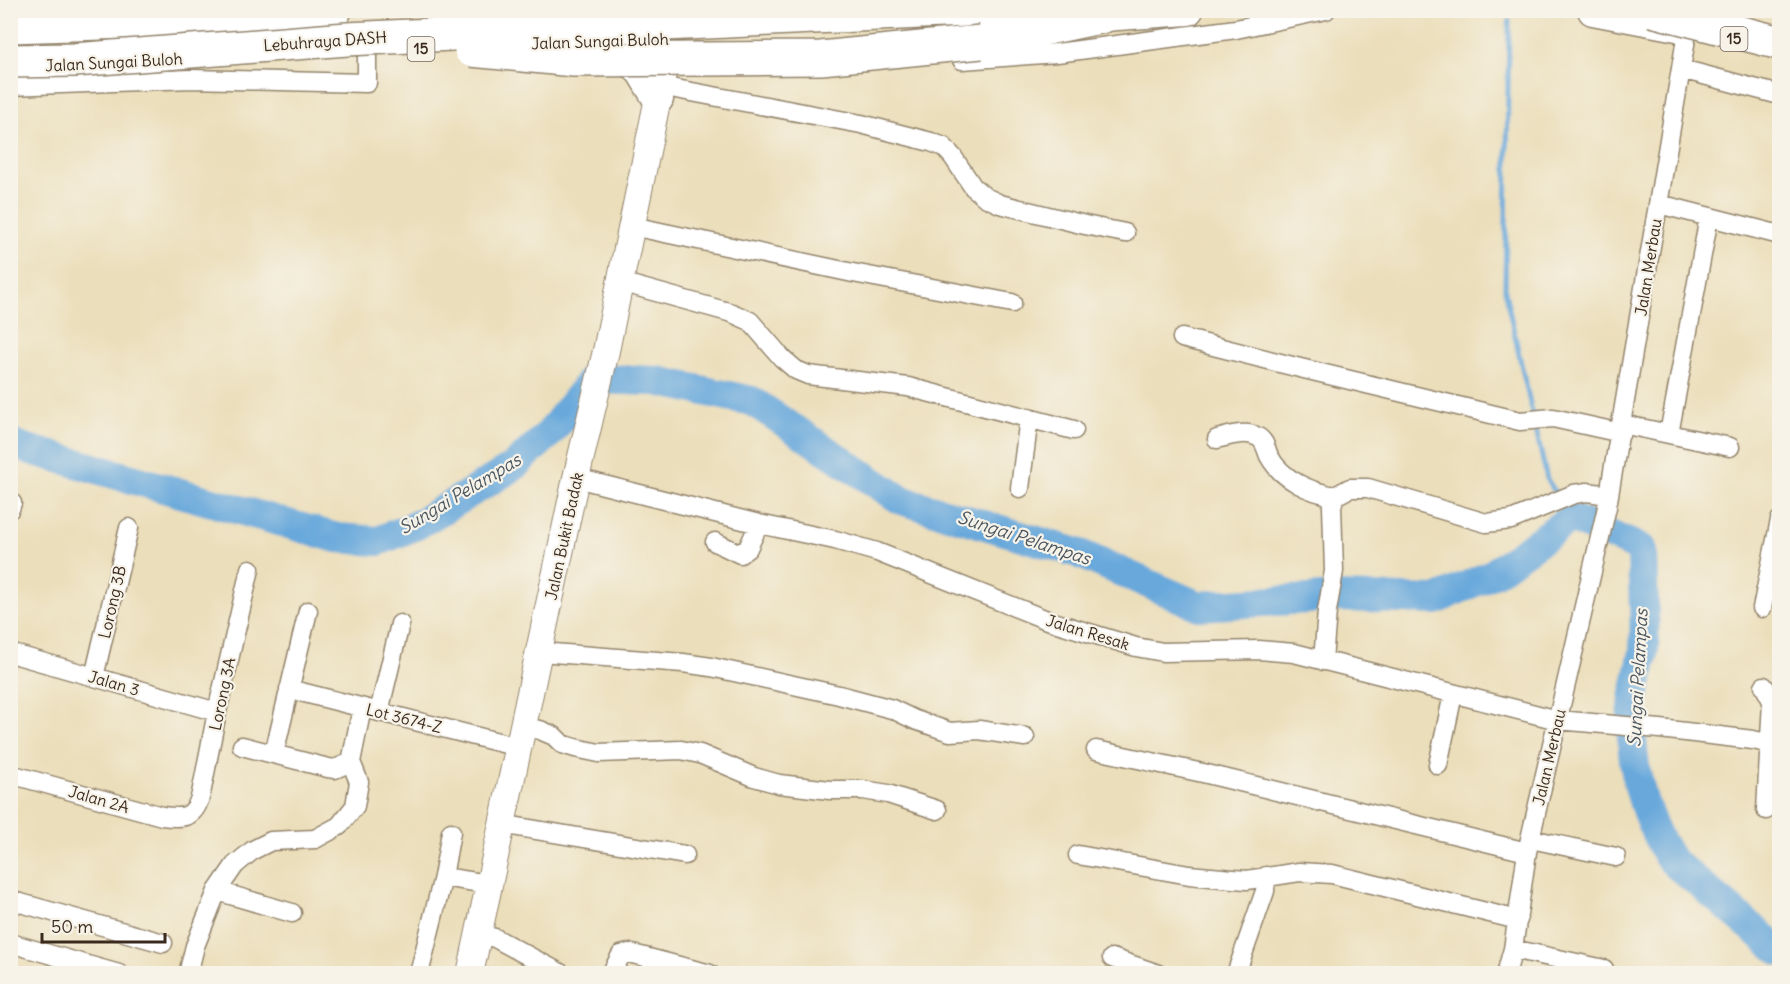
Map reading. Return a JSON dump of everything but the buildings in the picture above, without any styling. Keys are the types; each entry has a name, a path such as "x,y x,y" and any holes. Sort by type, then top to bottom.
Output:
{"highway":[{"name":"Lebuhraya DASH","path":"10,61 74,60 350,33 964,10"},
{"name":"Jalan Sungai Buloh","path":"10,68 171,58 350,33 600,41 673,24 864,25 1104,16 1188,10"},
{"name":"15","path":"1593,10 1689,19 1779,50"},
{"path":"1652,10 1779,43"},
{"path":"350,33 574,60 821,58 981,42 1104,16"},
{"name":"Lebuhraya DASH","path":"10,26 225,19 350,33"},
{"path":"600,41 622,54 660,87"}],"main road":[{"name":"Jalan Bukit Badak","path":"470,974 576,478 606,351 673,24"}],"street":[{"path":"660,87 866,66 1057,53 1236,29 1326,10"},
{"name":"Jalan Merbau","path":"1506,974 1513,949 1529,846 1608,501 1689,19"},
{"path":"10,86 191,80 366,83 350,33"},
{"path":"1681,69 1779,95"},
{"path":"660,87 861,124 931,142 944,147 973,187 985,197 1000,204 1125,233"},
{"path":"1659,204 1779,234"},
{"path":"1669,434 1709,217"},
{"path":"632,226 853,273 1012,303"},
{"path":"620,282 732,313 750,321 782,358 796,370 808,375 908,387 1074,429"},
{"path":"1182,338 1520,421 1553,418 1669,434 1730,447"},
{"path":"1020,488 1029,418"},
{"path":"1217,439 1237,434 1250,434 1259,438 1280,469 1298,485 1317,493 1335,496 1350,488 1368,488 1486,523 1511,520 1574,494 1587,492 1608,501"},
{"name":"Jalan Resak","path":"576,478 877,552 1047,620 1136,647 1163,651 1259,650 1294,653 1558,720 1660,729 1775,745"},
{"path":"1323,661 1327,611 1334,571 1332,506 1335,496"},
{"path":"1762,608 1779,520"},
{"path":"715,542 740,554 748,548 759,524"},
{"name":"Lorong 3B","path":"94,677 129,528"},
{"name":"Lorong 3A","path":"189,816 198,806 250,569"},
{"path":"274,754 308,611"},
{"path":"188,974 195,946 217,891 234,865 253,850 271,841 315,839 339,826 356,806 360,782 351,762 400,624"},
{"path":"540,652 711,667 838,694 892,709 950,732 979,730 1025,737"},
{"name":"Jalan 3","path":"10,653 217,712"},
{"path":"1764,686 1772,702 1775,745 1766,810"},
{"name":"Lot 3674-Z","path":"289,690 370,710 521,737 540,730 554,736 562,744 599,753 681,750 700,754 754,777 779,784 888,794 938,810"},
{"path":"1438,765 1453,693"},
{"path":"242,746 335,769 351,762"},
{"path":"1096,750 1529,846 1616,857"},
{"name":"Jalan 2A","path":"10,774 162,816 177,818 189,816"},
{"path":"10,789 30,779"},
{"path":"501,824 685,855"},
{"path":"419,974 443,877 451,832"},
{"path":"1078,855 1189,875 1219,878 1247,880 1299,872 1332,874 1518,920"},
{"path":"1237,973 1265,891 1266,876"},
{"path":"443,877 488,884"},
{"path":"217,891 292,913"},
{"path":"10,900 164,942"},
{"path":"478,934 495,938 562,974"},
{"path":"10,943 119,974"},
{"path":"1513,949 1604,969"},
{"path":"611,974 621,955 629,953 710,974"},
{"path":"1112,958 1158,974"}],"waterway":[{"path":"1509,21 1505,292 1547,479 1571,518"},
{"name":"Sungai Pelampas","path":"10,444 337,538 378,541 417,525 513,467 550,433 592,379 657,381 752,401 901,500 1078,553 1199,606 1338,597 1436,600 1494,573 1571,518 1642,549 1644,649 1634,699 1632,740 1638,782 1651,823 1660,842 1671,860 1780,951"}]}
